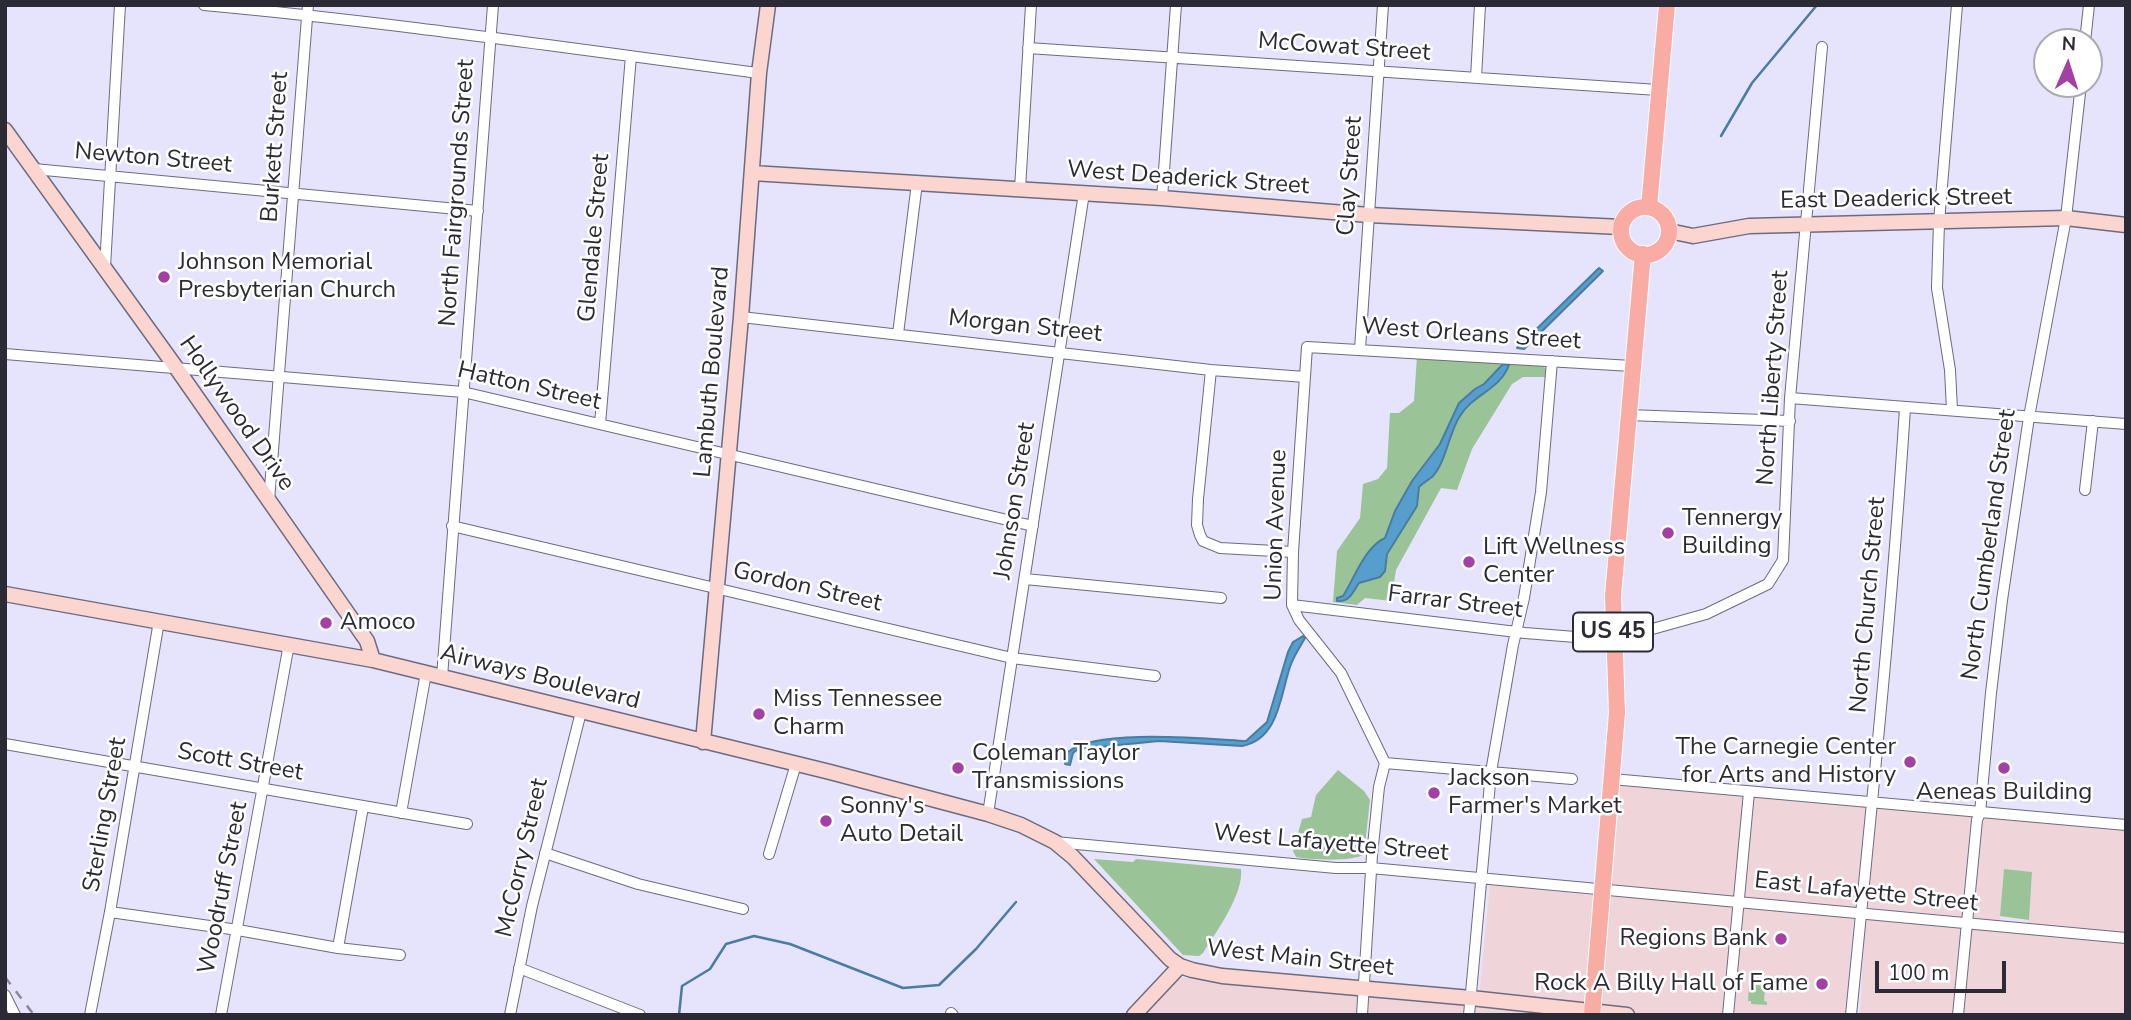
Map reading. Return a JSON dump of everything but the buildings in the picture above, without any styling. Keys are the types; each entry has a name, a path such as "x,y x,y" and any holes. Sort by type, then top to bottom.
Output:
{"main road":[{"path":"1650,207 1667,5"},
{"path":"1650,207 1664,216 1669,231 1664,246 1658,251 1643,254 1629,248 1621,227 1634,209 1650,207"},
{"name":"US 45","path":"1592,1013 1616,713 1613,597 1643,254"}],"street":[{"path":"105,268 120,5"},
{"path":"204,5 307,10 759,73"},
{"name":"North Fairgrounds Street","path":"442,677 493,5"},
{"name":"Lambuth Boulevard","path":"703,742 741,317 759,73 768,5"},
{"path":"1020,189 1031,5"},
{"path":"1162,198 1177,5"},
{"name":"Clay Street","path":"1360,349 1383,5"},
{"path":"1476,78 1480,5"},
{"path":"1952,410 1947,350 1938,308 1939,222 1957,5"},
{"path":"2087,28 2089,5"},
{"name":"Burkett Street","path":"269,501 307,10"},
{"name":"North Liberty Street","path":"1613,640 1706,614 1768,584 1783,560 1790,398 1822,47"},
{"name":"McCowat Street","path":"1028,48 1658,90"},
{"name":"Glendale Street","path":"600,424 631,56"},
{"name":"North Cumberland Street","path":"1958,1015 1998,629 2029,417 2066,218 2079,98"},
{"name":"Hollywood Drive","path":"5,130 175,366 367,642 373,660"},
{"name":"Newton Street","path":"34,169 478,211"},
{"name":"West Deaderick Street","path":"752,173 1162,198 1369,215 1621,227"},
{"path":"898,334 917,183"},
{"name":"Johnson Street","path":"988,814 1084,193"},
{"name":"East Deaderick Street","path":"1669,231 1693,236 1749,226 2066,218 2126,225"},
{"name":"Morgan Street","path":"741,317 1211,370 1305,377"},
{"name":"West Orleans Street","path":"1307,347 1632,366"},
{"name":"Union Avenue","path":"1307,347 1293,552 1293,605 1299,620 1341,673 1385,763"},
{"name":"Hatton Street","path":"5,354 463,392 1033,526"},
{"path":"1469,1015 1491,772 1541,492 1552,361"},
{"path":"1211,370 1198,499 1199,535 1203,541 1220,548 1293,552"},
{"path":"1790,398 2126,424"},
{"name":"North Church Street","path":"1851,1015 1887,656 1905,408"},
{"path":"1628,415 1790,421"},
{"path":"2085,490 2093,421"},
{"name":"Gordon Street","path":"452,526 1012,658 1155,677"},
{"path":"1025,579 1221,598"},
{"name":"Airways Boulevard","path":"5,594 373,660 988,814 1030,828 1055,842"},
{"name":"Farrar Street","path":"1293,605 1516,632 1613,640"},
{"name":"Sterling Street","path":"90,1015 136,766 159,621"},
{"name":"Woodruff Street","path":"220,1015 238,930 289,644"},
{"path":"401,813 426,673"},
{"name":"McCorry Street","path":"510,1015 545,853 581,712"},
{"name":"Scott Street","path":"5,744 467,824"},
{"path":"1362,1015 1371,904 1371,868 1379,787 1385,763 1572,779"},
{"path":"769,854 796,765"},
{"path":"1612,779 2126,825"},
{"path":"1728,1015 1749,792"},
{"path":"338,948 363,807"},
{"name":"West Lafayette Street","path":"1055,842 1603,888"},
{"name":"West Main Street","path":"1055,842 1073,857 1158,948 1180,966 1222,976 1628,1015"},
{"path":"545,853 638,884 743,909"},
{"name":"East Lafayette Street","path":"1603,888 2126,938"},
{"path":"110,912 238,930 338,948 400,955"},
{"path":"1134,1015 1180,966"},
{"path":"519,968 640,1015"},
{"path":"5,995 15,1015"}],"shaded area":[{"path":"1619,783 2126,829 2126,1015 1860,1015 1865,919 2027,933 2032,872 2004,870 2000,921 1855,906 1845,1015 1140,1015 1177,977 1478,1007 1490,884 1609,897"}],"green space":[{"path":"1417,356 1541,364 1546,369 1545,377 1523,377 1512,384 1472,449 1457,490 1441,488 1396,570 1391,601 1365,598 1357,605 1333,602 1337,551 1360,518 1363,484 1378,479 1387,468 1390,413 1399,413 1414,401"},
{"path":"1338,770 1364,791 1370,800 1364,854 1342,859 1296,857 1293,851 1302,819 1311,817 1316,795"},
{"path":"1094,859 1133,862 1136,859 1241,869 1241,879 1234,901 1203,953 1199,956 1183,955"},
{"path":"2004,869 2032,872 2029,920 2000,916"},
{"path":"1749,984 1765,986 1764,1001 1767,1005 1751,1004 1751,1001 1748,1001"}],"water":[{"path":"1599,268 1603,271 1524,349 1517,348"},
{"path":"1503,364 1509,365 1505,373 1465,409 1456,423 1437,471 1419,487 1417,506 1387,554 1385,571 1380,577 1359,583 1348,598 1337,601 1337,598 1343,596 1366,555 1385,538 1395,511 1412,481 1440,444 1459,403 1484,384"},
{"path":"1303,636 1305,638 1291,663 1271,726 1254,742 1242,746 1159,741 1078,749 1073,753 1070,765 1065,764 1068,752 1102,740 1180,737 1246,741 1267,722 1288,652 1293,642"}],"waterway":[{"path":"1721,136 1752,83 1817,5"},
{"path":"679,1015 682,986 710,969 726,944 754,936 790,944 903,988 939,985 976,949 1016,902"}],"railway":[{"path":"5,977 34,1015"}],"place":[{"name":"Johnson Memorial Presbyterian Church","path":"164,277"},
{"name":"Tennergy Building","path":"1668,533"},
{"name":"Lift Wellness Center","path":"1469,562"},
{"name":"Amoco","path":"326,623"},
{"name":"Miss Tennessee Charm","path":"759,714"},
{"name":"The Carnegie Center for Arts and History","path":"1910,762"},
{"name":"Coleman Taylor Transmissions","path":"958,768"},
{"name":"Aeneas Building","path":"2004,768"},
{"name":"Jackson Farmer's Market","path":"1434,793"},
{"name":"Sonny's Auto Detail","path":"826,821"},
{"name":"Regions Bank","path":"1781,939"},
{"name":"Rock A Billy Hall of Fame","path":"1822,984"}]}
